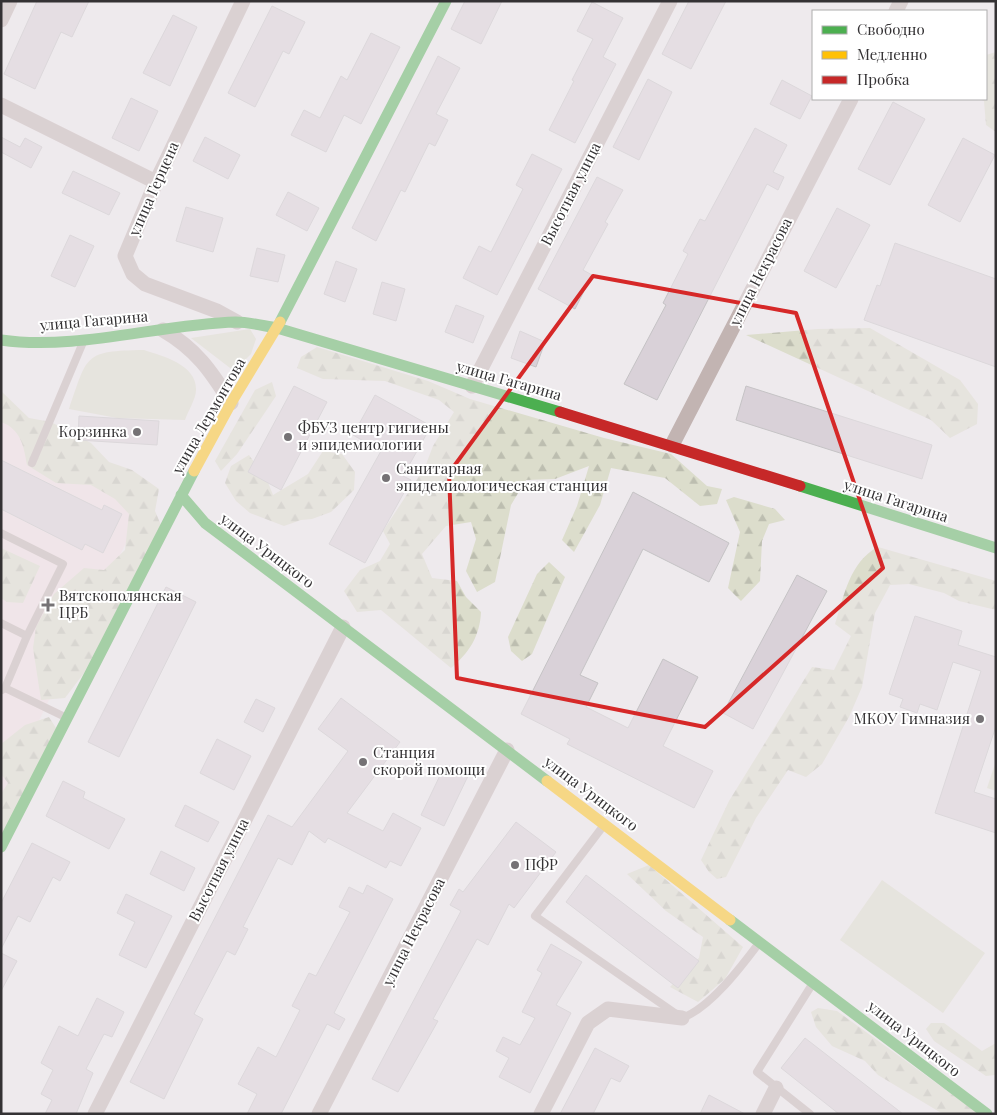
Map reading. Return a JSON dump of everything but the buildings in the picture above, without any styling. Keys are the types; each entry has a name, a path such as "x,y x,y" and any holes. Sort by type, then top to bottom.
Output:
{"street":[{"name":"улица Герцена","path":"237,322 217,311 145,284 133,274 126,256 156,182 243,1"},
{"name":"улица Лермонтова","path":"1,847 181,494 231,403 277,328 446,1"},
{"name":"Высотная улица","path":"472,386 670,1"},
{"name":"улица Некрасова","path":"672,445 850,100"},
{"path":"1,105 156,182"},
{"name":"улица Гагарина","path":"1,340 21,343 237,322 277,328 672,445 996,548"},
{"path":"163,330 179,339 198,355 231,403"},
{"name":"улица Урицкого","path":"181,494 205,523 605,823 987,1114"},
{"name":"Высотная улица","path":"95,1114 343,627"},
{"name":"улица Некрасова","path":"319,1114 507,750"},
{"path":"541,1114 588,1023 608,1009 682,1018"},
{"path":"763,1114 776,1088"}],"lane":[{"path":"32,462 85,338"},
{"path":"1,533 62,564 26,636 3,689 67,718"},
{"path":"1,623 26,636"},
{"path":"605,823 535,916 682,1018 694,1013 701,1007 742,966 760,941"},
{"path":"810,1114 757,1072 814,981"}],"highlighted area":[{"path":"593,276 796,313 883,568 705,727 457,678 449,473"}],"shaded area":[{"name":"Вятскополянская ЦРБ","path":"1,418 146,502 1,798"}],"green space":[{"path":"996,52 996,132 986,125 984,101 982,100 987,100 987,55"},
{"path":"870,328 960,380 978,404 977,424 950,438 931,420 746,335 818,329"},
{"path":"250,329 256,339 251,354 234,371 191,338"},
{"path":"317,347 428,381 470,399 604,438 671,454 707,486 722,489 717,504 700,506 665,478 611,468 600,505 574,552 562,540 577,506 589,466 555,479 526,480 511,505 495,582 477,592 466,571 476,539 471,522 446,526 422,554 432,578 457,581 466,597 481,612 476,636 468,650 451,668 381,610 357,612 344,591 360,570 380,561 390,544 383,531 425,467 433,446 454,412 439,400 385,381 323,379 297,368 301,357"},
{"path":"144,350 178,363 191,374 195,381 196,394 185,420 117,418 69,409 80,377 91,360 98,355 109,352"},
{"path":"272,382 276,396 237,454 221,471 215,461 255,390"},
{"path":"1,391 29,418 51,422 91,443 109,462 132,470 159,489 155,511 161,525 84,673 65,698 41,700 33,648 36,627 54,594 84,568 104,570 125,550 129,514 115,499 91,485 56,483 27,465 23,445 17,434 8,425 1,422"},
{"path":"323,451 342,454 355,472 354,490 331,512 312,519 301,520 284,526 250,513 236,501 225,483 231,466 249,455 267,480 273,495 308,474"},
{"path":"734,497 775,509 785,520 769,524 762,541 760,581 741,601 728,588 740,532 726,500"},
{"path":"878,547 996,581 996,610 959,601 944,593 909,584 890,585 875,613 862,687 849,717 822,764 806,777 788,770 756,818 726,877 717,879 709,872 701,860 729,801 812,667 834,670 851,636 835,624 845,591 854,570 868,553"},
{"path":"1,548 40,566 23,603 7,602 1,598"},
{"path":"549,562 565,577 532,654 522,661 511,651 508,637 537,574"},
{"path":"49,717 56,728 1,842 1,794 8,783 1,774 1,744 25,725"},
{"path":"996,761 996,791 987,788"},
{"path":"649,865 743,947 725,979 698,1002 670,987 699,958 703,937 666,911 627,874"},
{"path":"882,880 985,953 943,1013 840,940"},
{"path":"818,1008 837,1011 979,1114 943,1114 878,1075 865,1061 832,1046 816,1027 811,1012"},
{"path":"931,1023 944,1023 982,1051 996,1043 995,1075 986,1076 934,1041 926,1029"}],"traffic: fast":[{"path":"280,322 446,1"},
{"path":"1,340 30,342 88,340 178,327 236,322 246,323 277,328 560,412"},
{"path":"1,847 194,471"},
{"path":"800,486 996,548"},
{"path":"181,495 205,523 547,781"},
{"path":"730,920 987,1114"}],"traffic: slow":[{"path":"194,471 231,403 280,322"},
{"path":"547,781 730,920"}],"traffic: jam":[{"path":"560,412 800,486"}],"place":[{"name":"Корзинка","path":"137,432"},
{"name":"ФБУЗ центр гигиены и эпидемиологии","path":"288,437"},
{"name":"Санитарная эпидемиологическая станция","path":"386,478"},
{"name":"Вятскополянская ЦРБ","path":"48,605"},
{"name":"МКОУ Гимназия","path":"980,719"},
{"name":"Станция скорой помощи","path":"363,762"},
{"name":"ПФР","path":"515,865"}]}
